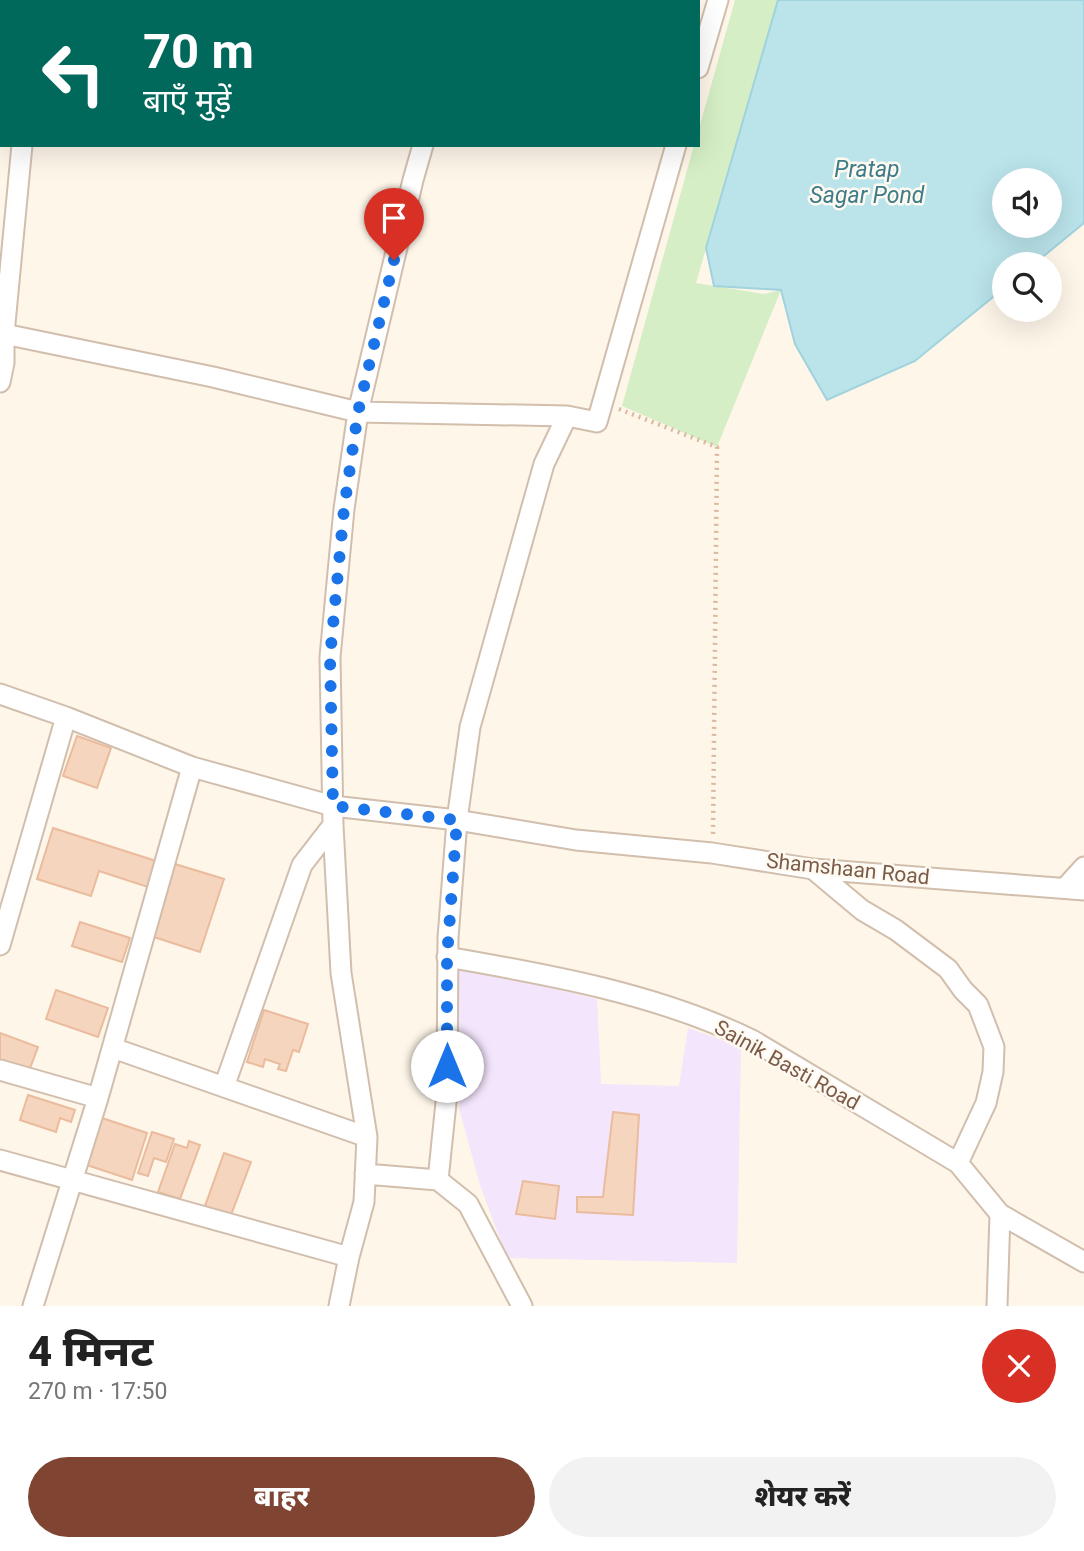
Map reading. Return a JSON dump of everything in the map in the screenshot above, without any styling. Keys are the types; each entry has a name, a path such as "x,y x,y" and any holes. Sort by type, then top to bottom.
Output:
{"street":[{"path":"700,61 718,0"},
{"path":"1,369 22,147"},
{"path":"339,1306 364,1202 367,1137 341,973 333,816 330,657 344,509 358,412 422,147"},
{"path":"4,334 213,377 358,412 567,416 597,422 675,147"},
{"path":"438,1180 447,1093 447,957 457,820 470,727 544,464 567,416"},
{"name":"Shamshaan Road","path":"0,694 192,767 333,816 457,820 576,839 712,853 813,869 1074,889"},
{"path":"0,945 66,717"},
{"path":"33,1306 113,1048 192,767"},
{"path":"224,1087 302,865 333,816"},
{"path":"1074,889 1084,867"},
{"path":"813,869 862,910 896,930 948,969 963,990 978,1004 994,1047 993,1072 986,1102 958,1163"},
{"name":"Sainik Basti Road","path":"447,957 521,970 679,1009 752,1041 958,1163 1000,1214 1084,1262"},
{"path":"113,1048 367,1137"},
{"path":"0,1070 98,1098"},
{"path":"0,1160 349,1256"},
{"path":"365,1174 438,1180 468,1204 522,1306"},
{"path":"997,1306 1000,1214"}],"path":[{"path":"602,403 718,447 712,853"}],"shaded area":[{"path":"458,966 597,999 601,1084 679,1086 688,1028 741,1047 737,1263 507,1258 480,1185 459,1108"}],"green space":[{"path":"735,0 778,0 696,283 764,294 781,290 717,447 622,406 693,147 700,147 700,125"}],"water":[{"name":"Pratap Sagar Pond","path":"778,0 1084,0 1084,223 1049,252 992,252 992,298 915,361 827,400 795,344 781,290 714,286 706,248"}],"building":[{"path":"77,736 111,748 97,788 63,776"},
{"path":"53,828 156,861 148,887 99,871 91,896 37,879"},
{"path":"175,864 224,879 200,952 151,936"},
{"path":"80,922 130,938 122,962 72,946"},
{"path":"56,990 108,1008 98,1037 46,1019"},
{"path":"264,1010 308,1024 299,1052 293,1050 286,1071 278,1069 280,1064 265,1059 263,1067 247,1062"},
{"path":"0,1033 38,1047 29,1071 0,1061"},
{"path":"28,1095 75,1110 71,1122 60,1118 56,1132 20,1120"},
{"path":"613,1112 639,1115 633,1215 577,1212 577,1197 603,1197"},
{"path":"99,1117 147,1133 132,1180 84,1164"},
{"path":"152,1132 174,1139 166,1162 154,1158 148,1176 138,1173"},
{"path":"189,1141 200,1145 180,1199 158,1192 175,1144 187,1148"},
{"path":"224,1153 251,1162 231,1215 205,1206"},
{"path":"523,1181 559,1186 555,1219 516,1214"}],"route":[{"path":"394,260 358,412 344,509 330,657 333,806 457,820 447,957 447,1066"}]}
